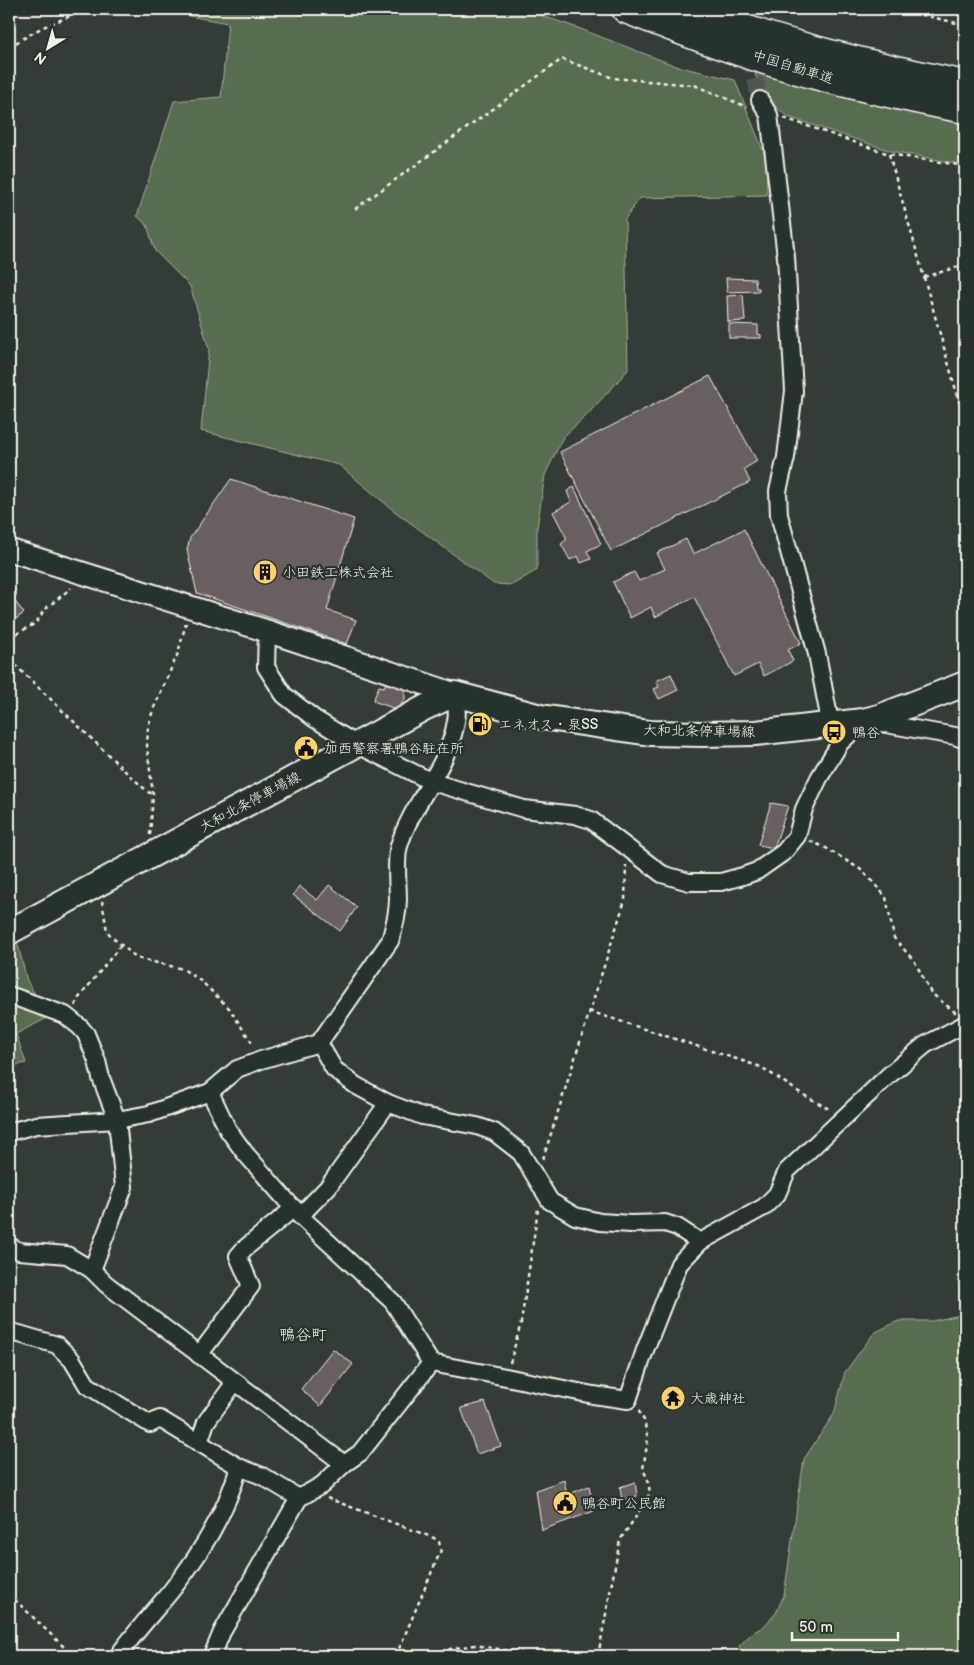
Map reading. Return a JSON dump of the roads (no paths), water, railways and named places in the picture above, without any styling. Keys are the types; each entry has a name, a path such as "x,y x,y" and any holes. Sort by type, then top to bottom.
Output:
{"highway":[{"name":"中国自動車道","path":"626,9 702,38 797,70 892,95 965,110"},
{"name":"中国自動車道","path":"690,9 802,46 899,72 965,86"}],"main road":[{"name":"大和北条停車場線","path":"9,932 356,744 455,694 541,717 650,733 755,733 871,719 965,684"}],"street":[{"path":"760,100 769,115 786,256 794,391 786,457 778,491 779,515 817,654 828,711 828,725"},
{"path":"9,550 267,631 455,694 457,720 446,753 432,782 409,818 398,848 398,902 396,922 390,941 319,1043 237,1069 210,1092 149,1114 117,1120 36,1125 9,1132"},
{"path":"267,631 266,667 284,695 315,719 356,744 432,782 524,809 583,817 596,822 662,874 689,882 722,882 743,876 768,864 784,852 797,836 804,809 819,778 840,743 856,728 871,719 880,723 955,736 965,740"},
{"path":"9,994 65,1015 80,1027 90,1043 117,1120 124,1187 92,1270"},
{"path":"210,1092 228,1130 245,1153 297,1212 393,1302 430,1363 628,1400 645,1350 679,1264 700,1242 764,1207 777,1194 787,1172 888,1076 925,1045 962,1019"},
{"path":"319,1043 334,1069 355,1085 388,1103 422,1116 477,1126 494,1132 521,1153 550,1201 575,1216 600,1222 631,1224 665,1223 677,1227 700,1242"},
{"path":"199,1355 251,1286 238,1256 244,1249 297,1212 328,1187 388,1103"},
{"path":"9,1246 19,1251 68,1255 92,1270 106,1284 344,1464"},
{"path":"9,1331 57,1345 72,1360 87,1385 150,1424 160,1419 239,1467 304,1494"},
{"path":"212,1656 222,1632 304,1494 322,1485 344,1464 360,1453 430,1363"},
{"path":"199,1443 206,1422 235,1382"},
{"path":"118,1656 172,1590 215,1525 235,1481 239,1467"}],"tunnel":[{"path":"738,9 760,100"}],"place":[{"name":"小田鉄工株式会社","path":"265,572"},
{"name":"エネオス・泉SS","path":"480,724"},
{"name":"鴨谷","path":"834,732"},
{"name":"加西警察署鴨谷駐在所","path":"306,748"},
{"name":"大歳神社","path":"673,1398"},
{"name":"鴨谷町公民館","path":"565,1503"}],"district":[{"name":"鴨谷町","path":"303,1335"}]}
